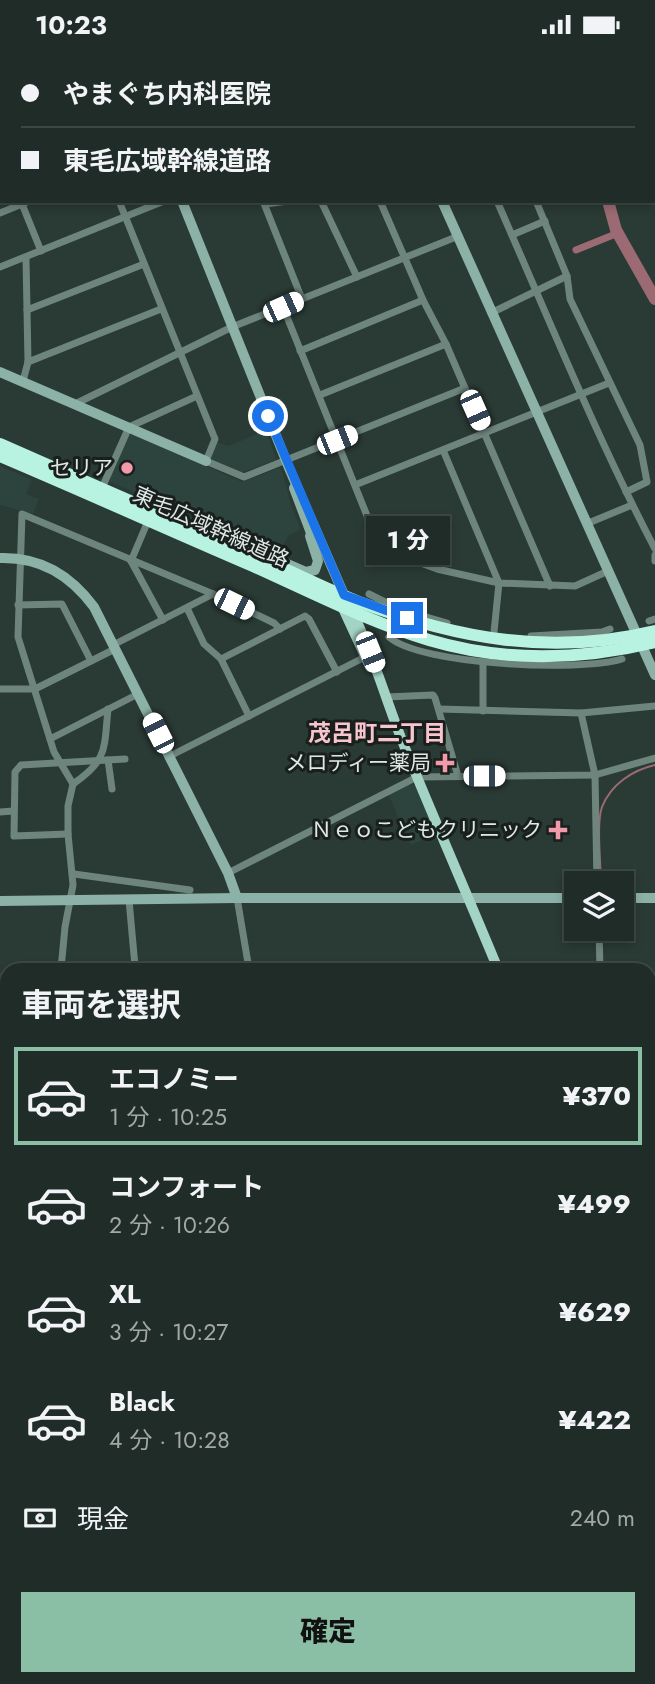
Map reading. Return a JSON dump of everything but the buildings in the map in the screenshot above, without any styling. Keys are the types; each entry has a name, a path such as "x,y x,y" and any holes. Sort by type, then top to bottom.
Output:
{"highway":[{"name":"東毛広域幹線道路","path":"0,444 256,556 399,629 446,644 484,652 534,656 602,653 639,640 653,623"},
{"name":"東毛広域幹線道路","path":"0,456 148,521 343,600 394,610 455,633 494,640 655,642"}],"main road":[{"path":"343,600 365,657 386,698"},
{"path":"343,600 379,674 417,777 496,963"}],"street":[{"path":"0,213 25,203 41,251"},
{"path":"120,203 215,439 206,461"},
{"path":"0,267 159,203"},
{"path":"183,203 343,600"},
{"path":"264,203 302,299"},
{"path":"322,203 357,277"},
{"path":"381,203 423,300 446,344 550,586"},
{"path":"443,203 655,675"},
{"path":"498,203 581,394 655,549"},
{"path":"537,203 567,276 570,299 640,445 647,482 626,492"},
{"path":"512,235 545,221"},
{"path":"75,404 232,327 456,237"},
{"path":"23,381 28,362 26,258"},
{"path":"27,310 144,264"},
{"path":"491,313 567,276"},
{"path":"300,351 423,300"},
{"path":"283,307 380,548 437,569 499,583 575,586 608,571"},
{"path":"28,362 161,309"},
{"path":"320,395 446,344"},
{"path":"0,372 244,477 288,464 337,440 465,388"},
{"path":"355,485 609,383"},
{"path":"102,488 129,427 197,396"},
{"path":"443,450 499,583 494,632"},
{"path":"256,556 278,560 306,572 313,572 318,566 296,499 288,464"},
{"path":"586,524 632,505"},
{"path":"73,784 50,739 18,637 19,558 23,514 213,594 274,623 280,629"},
{"path":"131,561 148,521"},
{"path":"307,527 343,600"},
{"path":"655,555 655,561"},
{"path":"0,558 35,561 53,569 74,585 94,607 228,873 237,898 248,963"},
{"path":"131,561 163,620"},
{"path":"0,689 35,689 213,594"},
{"path":"369,594 394,610 454,625 535,640 610,629"},
{"path":"18,605 62,604 91,661"},
{"path":"187,608 204,644 221,659 249,716"},
{"path":"221,659 305,616 337,672"},
{"path":"389,638 396,643 420,650 483,662 533,666 587,664 622,659"},
{"path":"446,644 460,657"},
{"path":"587,664 602,653"},
{"path":"170,756 365,657"},
{"path":"483,662 483,711"},
{"path":"50,739 138,694"},
{"path":"386,698 390,695 433,695 458,776"},
{"path":"439,709 581,713 655,706"},
{"path":"108,709 104,761 112,789"},
{"path":"581,713 595,775 597,871"},
{"path":"228,873 417,777 595,775 655,758"},
{"path":"68,834 14,836 15,772 18,768 21,765 125,759"},
{"path":"62,963 74,874 68,834 68,806 73,784 104,761"},
{"path":"0,812 13,811"},
{"path":"74,874 190,890"},
{"path":"0,901 564,898"},
{"path":"634,898 655,898"},
{"path":"129,900 135,963"},
{"path":"599,941 600,963"}],"shaded area":[{"path":"265,430 275,460 241,473 212,460 210,456 217,442 229,446"},
{"path":"134,434 242,482 279,468 301,529 288,536 280,553 108,481 127,436"},
{"path":"0,466 32,480 26,494 39,499 33,514 0,505"},
{"path":"409,783 417,787 438,833 411,845 388,794"}],"waterway":[{"path":"609,203 616,230 655,299"},
{"path":"576,250 618,233"},
{"path":"600,871 600,814 606,799 624,779 655,765"}],"place":[{"name":"セリア","path":"127,468"},
{"name":"メロディー薬局","path":"445,763"},
{"name":"Ｎｅｏこどもクリニック","path":"558,830"}],"district":[{"name":"茂呂町二丁目","path":"377,733"}],"route":[{"path":"268,416 344,595 407,618"}]}
